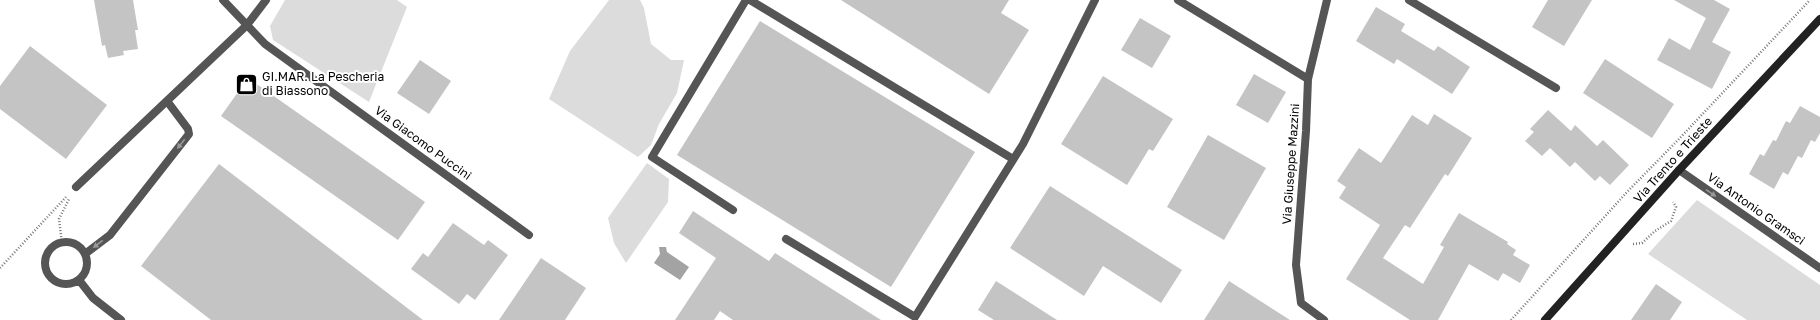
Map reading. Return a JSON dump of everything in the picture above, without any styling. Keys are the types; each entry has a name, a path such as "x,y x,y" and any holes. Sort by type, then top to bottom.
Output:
{"street":[{"name":"Via Giacomo Puccini","path":"223,0 265,44 529,235"},
{"path":"76,187 247,25 266,0"},
{"path":"733,210 652,157 746,0"},
{"path":"750,0 1013,159"},
{"path":"786,239 915,317 1023,144 1095,0"},
{"path":"1178,0 1308,79"},
{"name":"Via Giuseppe Mazzini","path":"1324,320 1301,303 1296,265 1306,131 1308,79 1327,0"},
{"path":"1409,0 1556,88"},
{"name":"Via Trento e Trieste","path":"1545,320 1679,170 1820,19"},
{"path":"85,254 110,234 189,134 188,129 167,101"},
{"name":"Via Antonio Gramsci","path":"1679,170 1820,268"},
{"path":"62,243 76,244 85,254 86,268 79,280 73,283 60,284 48,276 46,269 46,255 55,245 62,243"},
{"path":"79,280 94,298 121,320"}],"path":[{"path":"1511,320 1627,192 1810,0"},
{"path":"62,243 59,219 76,187"},
{"path":"0,268 76,187"},
{"path":"1633,244 1642,243 1655,231 1671,221 1676,207 1673,202"}],"shaded area":[{"path":"285,0 397,0 407,7 369,102 273,40 270,26"},
{"path":"609,0 640,0 644,8 651,44 671,60 684,60 677,93 659,124 651,145 638,157 549,99 570,51"},
{"path":"647,163 669,179 668,202 626,263 614,243 608,218"},
{"path":"1697,200 1820,285 1820,320 1747,320 1648,254"},
{"path":"659,247 666,247 667,252 689,267 680,280 654,263 660,254"}],"building":[{"path":"94,0 133,0 138,30 135,30 138,49 123,51 124,55 108,58 105,45 102,46"},
{"path":"841,0 1009,0 1001,13 1029,30 989,94"},
{"path":"1548,0 1592,0 1564,46 1532,27"},
{"path":"1674,0 1714,0 1730,9 1712,42 1731,52 1712,89 1657,60 1669,38 1690,50 1706,18"},
{"path":"1376,7 1405,24 1401,31 1434,51 1438,46 1470,67 1452,94 1397,59 1394,64 1356,41"},
{"path":"1140,18 1171,36 1152,68 1121,50"},
{"path":"760,21 975,152 891,287 677,155"},
{"path":"30,46 107,105 66,159 0,109 0,86"},
{"path":"1605,59 1674,104 1652,138 1583,93"},
{"path":"420,60 451,81 429,114 397,93"},
{"path":"1254,74 1286,92 1268,123 1236,105"},
{"path":"1103,76 1173,119 1153,151 1149,149 1127,185 1061,144"},
{"path":"248,78 425,202 398,240 221,116"},
{"path":"1800,106 1820,117 1820,133 1815,142 1811,140 1802,158 1798,156 1788,175 1783,172 1774,189 1749,174 1760,154 1764,156 1773,140 1776,141 1786,121 1790,123"},
{"path":"1548,110 1571,131 1575,125 1597,146 1603,140 1629,165 1610,185 1600,176 1595,181 1575,162 1570,167 1550,148 1542,156 1525,141 1534,132 1530,129"},
{"path":"1434,114 1472,138 1448,176 1445,174 1410,228 1405,225 1383,258 1423,284 1444,247 1440,245 1459,213 1508,242 1507,244 1516,250 1513,255 1530,265 1520,283 1503,273 1498,281 1469,264 1438,320 1410,320 1346,279 1380,225 1339,198 1346,187 1337,181 1359,148 1381,163 1412,115 1428,125"},
{"path":"1208,135 1266,168 1224,240 1167,207"},
{"path":"219,164 423,320 211,320 141,266"},
{"path":"1050,186 1182,270 1161,303 1103,266 1084,296 1010,248"},
{"path":"693,211 769,261 775,253 881,320 733,320 720,311 714,320 675,320 716,258 679,233"},
{"path":"453,223 484,245 488,240 508,255 475,300 467,294 459,304 411,269 423,253 428,257"},
{"path":"541,258 586,288 565,320 499,320"},
{"path":"996,281 1057,320 994,320 978,310"},
{"path":"1229,281 1290,320 1204,320"},
{"path":"1656,284 1682,302 1670,320 1631,320"}],"place":[{"name":"GI.MAR. La Pescheria di Biassono","path":"247,84"}]}
